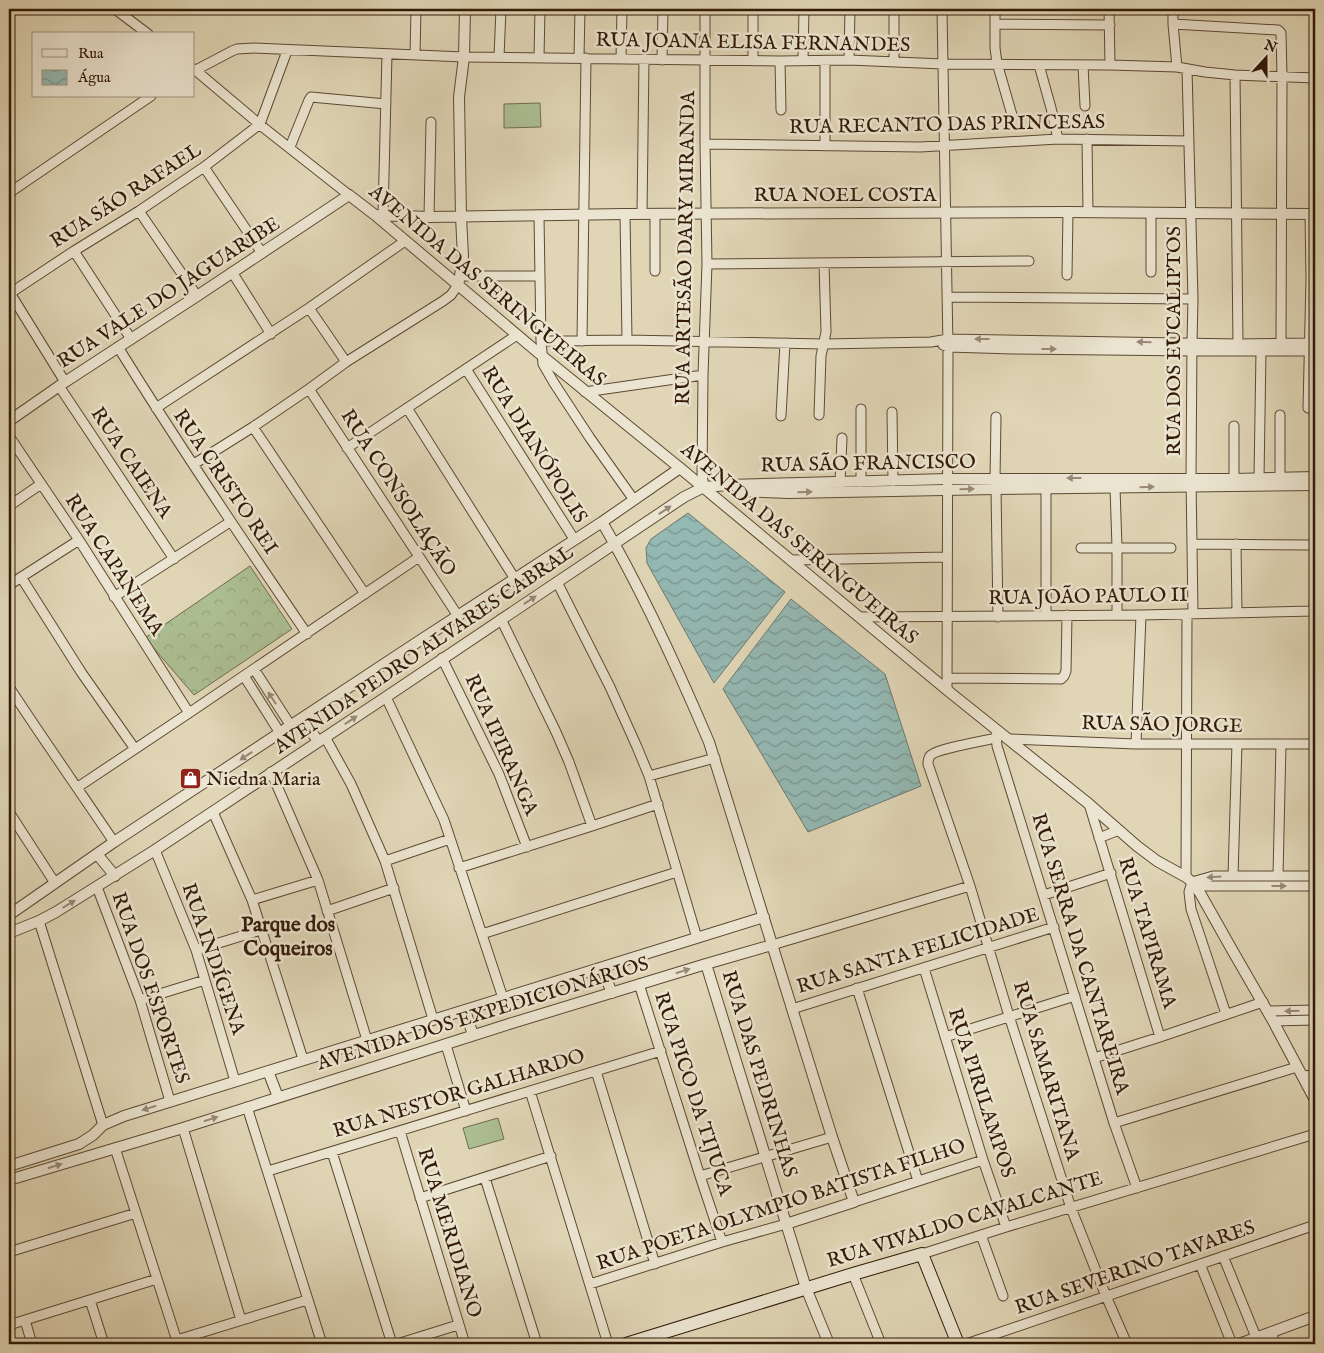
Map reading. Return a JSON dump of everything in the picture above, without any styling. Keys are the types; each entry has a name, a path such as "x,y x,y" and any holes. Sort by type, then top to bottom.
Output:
{"main road":[{"name":"RUA VIVALDO CAVALCANTE","path":"626,1344 922,1254"},
{"path":"922,1254 958,1344"}],"street":[{"path":"115,9 145,32"},
{"path":"415,55 416,9"},
{"path":"194,464 253,427 346,362 451,295 459,280 463,256 460,217 459,97 464,57 465,9"},
{"path":"499,57 501,9"},
{"path":"539,57 540,9"},
{"path":"580,9 583,215 582,340"},
{"path":"620,59 622,9"},
{"path":"662,60 664,9"},
{"name":"RUA ARTESÃO DARY MIRANDA","path":"704,488 702,474 703,375 707,264 705,144 706,9"},
{"path":"752,60 753,9"},
{"path":"803,60 804,9"},
{"path":"849,60 850,9"},
{"path":"894,9 894,62"},
{"path":"942,9 948,343 947,690"},
{"path":"995,9 997,64 1012,115"},
{"path":"1109,9 1110,65"},
{"name":"RUA DOS EUCALIPTOS","path":"1173,9 1173,24 1182,68 1189,141 1194,299 1192,347 1192,544 1187,744 1191,883 1189,892 1191,909 1226,1014"},
{"path":"995,24 1110,25"},
{"path":"1173,24 1278,30 1281,33 1281,343"},
{"name":"RUA JOANA ELISA FERNANDES","path":"195,69 226,53 237,49 254,48 464,57 780,61 849,60 943,64 1110,65 1182,68 1235,75 1315,78"},
{"path":"260,124 287,50"},
{"path":"379,215 387,54"},
{"path":"642,214 644,59"},
{"path":"780,61 781,110"},
{"path":"825,61 825,146"},
{"path":"1039,65 1058,139"},
{"path":"1083,65 1085,106"},
{"name":"AVENIDA DAS SERINGUEIRAS","path":"195,71 349,194 379,215 405,241 459,280 517,335 792,560 947,690 996,734 1009,739 1157,861 1191,883"},
{"path":"1235,75 1238,344"},
{"path":"290,147 308,100 311,97 386,104"},
{"path":"9,193 148,98"},
{"path":"429,217 431,122"},
{"name":"RUA SÃO RAFAEL","path":"9,293 139,211 204,167 260,124"},
{"name":"RUA RECANTO DAS PRINCESAS","path":"705,144 944,146 1058,139 1189,141"},
{"path":"1087,139 1088,212"},
{"path":"204,167 262,253"},
{"name":"RUA VALE DO JAGUARIBE","path":"9,421 349,194"},
{"path":"139,211 197,296"},
{"name":"RUA NOEL COSTA","path":"379,215 460,217 945,212 1312,214"},
{"path":"1067,275 1068,212"},
{"path":"1151,212 1151,272"},
{"path":"625,214 626,340"},
{"path":"655,214 655,271"},
{"path":"1308,408 1312,347 1312,214"},
{"path":"539,216 541,355 543,364 590,438 634,500"},
{"path":"156,408 271,334 405,241"},
{"path":"74,251 131,338"},
{"path":"707,264 1029,261"},
{"path":"819,415 821,356 826,332 824,263"},
{"path":"232,272 271,334"},
{"path":"459,280 539,276"},
{"name":"RUA CAIENA","path":"9,293 62,384 174,559"},
{"path":"947,298 1194,299"},
{"path":"309,308 346,362"},
{"path":"347,448 517,335"},
{"path":"541,341 626,340 824,344 931,342 1192,347 1261,352 1312,347"},
{"path":"781,416 785,343"},
{"path":"1192,347 1281,343 1312,347"},
{"name":"RUA CRISTO REI","path":"118,347 230,522 306,634"},
{"path":"1258,478 1261,352"},
{"name":"RUA DIANÓPOLIS","path":"466,369 574,539"},
{"path":"585,392 703,375"},
{"name":"RUA CONSOLAÇÃO","path":"309,389 458,616"},
{"path":"407,408 515,579"},
{"path":"861,409 861,482"},
{"path":"892,412 893,481"},
{"path":"1280,415 1280,478"},
{"path":"996,417 998,616"},
{"path":"1234,426 1234,478"},
{"path":"253,427 365,594"},
{"name":"RUA CAPANEMA","path":"9,436 79,540 189,713"},
{"path":"840,483 842,438"},
{"name":"AVENIDA PEDRO ALVARES CABRAL","path":"9,914 114,842 602,522 680,468"},
{"name":"RUA SÃO FRANCISCO","path":"996,484 1046,488 1115,488 1234,478 1315,477"},
{"name":"RUA SÃO FRANCISCO","path":"704,488 728,485 893,481 948,484"},
{"name":"RUA SÃO FRANCISCO","path":"704,488 789,492 948,484 1191,482 1315,485"},
{"path":"9,506 41,484"},
{"name":"AVENIDA PEDRO ALVARES CABRAL","path":"9,932 56,912 155,850 684,497 704,488"},
{"path":"1046,488 1046,615"},
{"path":"1115,488 1117,615"},
{"path":"114,597 230,522"},
{"path":"602,522 656,625 684,684 715,758 832,1137 854,1202"},
{"path":"9,585 79,540"},
{"path":"1192,544 1310,545 1315,548"},
{"path":"1236,544 1237,612"},
{"path":"1081,548 1171,548"},
{"path":"78,787 419,557"},
{"path":"792,560 947,557"},
{"path":"21,577 81,672 135,749"},
{"path":"1315,579 1315,611"},
{"path":"557,582 610,687 649,776 697,938"},
{"name":"RUA JOÃO PAULO II","path":"861,618 1315,611"},
{"path":"948,678 1061,679 1066,671 1067,615"},
{"path":"1136,744 1141,615"},
{"path":"501,619 556,732 592,826"},
{"name":"RUA IPIRANGA","path":"442,658 499,774 527,847"},
{"path":"254,669 291,726"},
{"path":"244,676 280,733"},
{"path":"9,687 114,842"},
{"path":"386,697 429,788 450,839 503,998"},
{"path":"302,719 321,739 351,784 385,861 433,1019"},
{"name":"RUA SAMARITANA","path":"996,734 942,750 930,756 928,764 970,886 1070,1208 1128,1344"},
{"name":"RUA SERRA DA CANTAREIRA","path":"996,734 1114,1123 1137,1188"},
{"name":"RUA SÃO JORGE","path":"1009,739 1136,744 1315,744"},
{"path":"1233,876 1237,744"},
{"path":"1278,876 1281,744"},
{"path":"649,776 715,758"},
{"path":"271,772 318,880 367,1040"},
{"path":"459,868 658,804"},
{"name":"RUA TAPIRAMA","path":"1088,804 1160,1037"},
{"path":"9,812 55,883"},
{"path":"213,812 252,900 303,1060"},
{"name":"RUA TAPIRAMA","path":"1100,838 1119,830"},
{"path":"385,861 450,839"},
{"name":"RUA INDÍGENA","path":"155,850 196,950 235,1081"},
{"path":"97,854 114,876"},
{"path":"482,934 677,872"},
{"path":"1044,895 1110,873"},
{"path":"1191,883 1213,876 1315,876"},
{"path":"252,900 318,880"},
{"path":"1191,883 1315,886"},
{"path":"1191,883 1274,1021 1315,1100"},
{"name":"AVENIDA DOS EXPEDICIONÁRIOS","path":"9,1180 183,1128 377,1065 639,984 970,886"},
{"name":"RUA DOS ESPORTES","path":"97,887 140,1000 170,1101"},
{"path":"327,911 394,888"},
{"name":"AVENIDA DOS EXPEDICIONÁRIOS","path":"9,1166 79,1144 104,1125 124,1116 764,917"},
{"path":"38,921 104,1125"},
{"name":"RUA SANTA FELICIDADE","path":"792,1009 1054,927"},
{"path":"196,950 261,930"},
{"name":"RUA DAS PEDRINHAS","path":"706,964 806,1288 829,1344"},
{"path":"602,968 612,993"},
{"name":"RUA PIRILAMPOS","path":"924,968 983,1160 1006,1227"},
{"path":"140,1000 205,980"},
{"name":"RUA PICO DA TIJUCA","path":"639,984 722,1242"},
{"path":"857,988 918,1181"},
{"path":"945,1037 1075,996"},
{"path":"1094,1058 1226,1014 1265,1006 1315,1010"},
{"path":"465,1010 473,1035"},
{"path":"1274,1021 1315,1020"},
{"path":"446,1045 466,1111"},
{"name":"RUA NESTOR GALHARDO","path":"268,1171 661,1051"},
{"path":"268,1071 278,1097"},
{"path":"596,1071 655,1264"},
{"path":"1114,1123 1300,1071 1315,1075"},
{"path":"530,1091 608,1344"},
{"path":"247,1107 322,1344"},
{"path":"183,1128 240,1320"},
{"name":"RUA MERIDIANO","path":"400,1131 465,1344"},
{"name":"RUA VIVALDO CAVALCANTE","path":"922,1254 1315,1134"},
{"path":"700,1176 832,1137"},
{"path":"115,1148 177,1342 240,1320 307,1300"},
{"path":"332,1152 392,1344"},
{"path":"420,1198 551,1156"},
{"name":"RUA POETA OLYMPIO BATISTA FILHO","path":"590,1284 722,1242 786,1224 983,1160"},
{"path":"485,1178 537,1344"},
{"path":"9,1252 136,1213"},
{"name":"RUA SEVERINO TAVARES","path":"966,1344 1315,1225"},
{"path":"981,1235 1003,1296"},
{"path":"1223,1256 1256,1337"},
{"path":"1200,1264 1232,1344"},
{"path":"853,1274 881,1344"},
{"path":"9,1325 157,1279"},
{"path":"90,1300 104,1344"},
{"path":"1239,1344 1315,1316"},
{"path":"25,1320 32,1344"},
{"path":"397,1344 458,1325"},
{"path":"1272,1332 1274,1344"}],"green space":[{"path":"540,103 541,127 504,128 504,104"},
{"path":"250,566 292,629 194,695 145,638"},
{"path":"498,1118 504,1139 469,1149 463,1128"}],"water":[{"path":"688,513 785,592 714,683 647,563 646,548 651,539"},
{"path":"791,599 885,674 921,786 808,832 723,689"}],"place":[{"name":"Niedna Maria","path":"190,779"}],"district":[{"name":"Parque dos Coqueiros","path":"288,937"}]}
